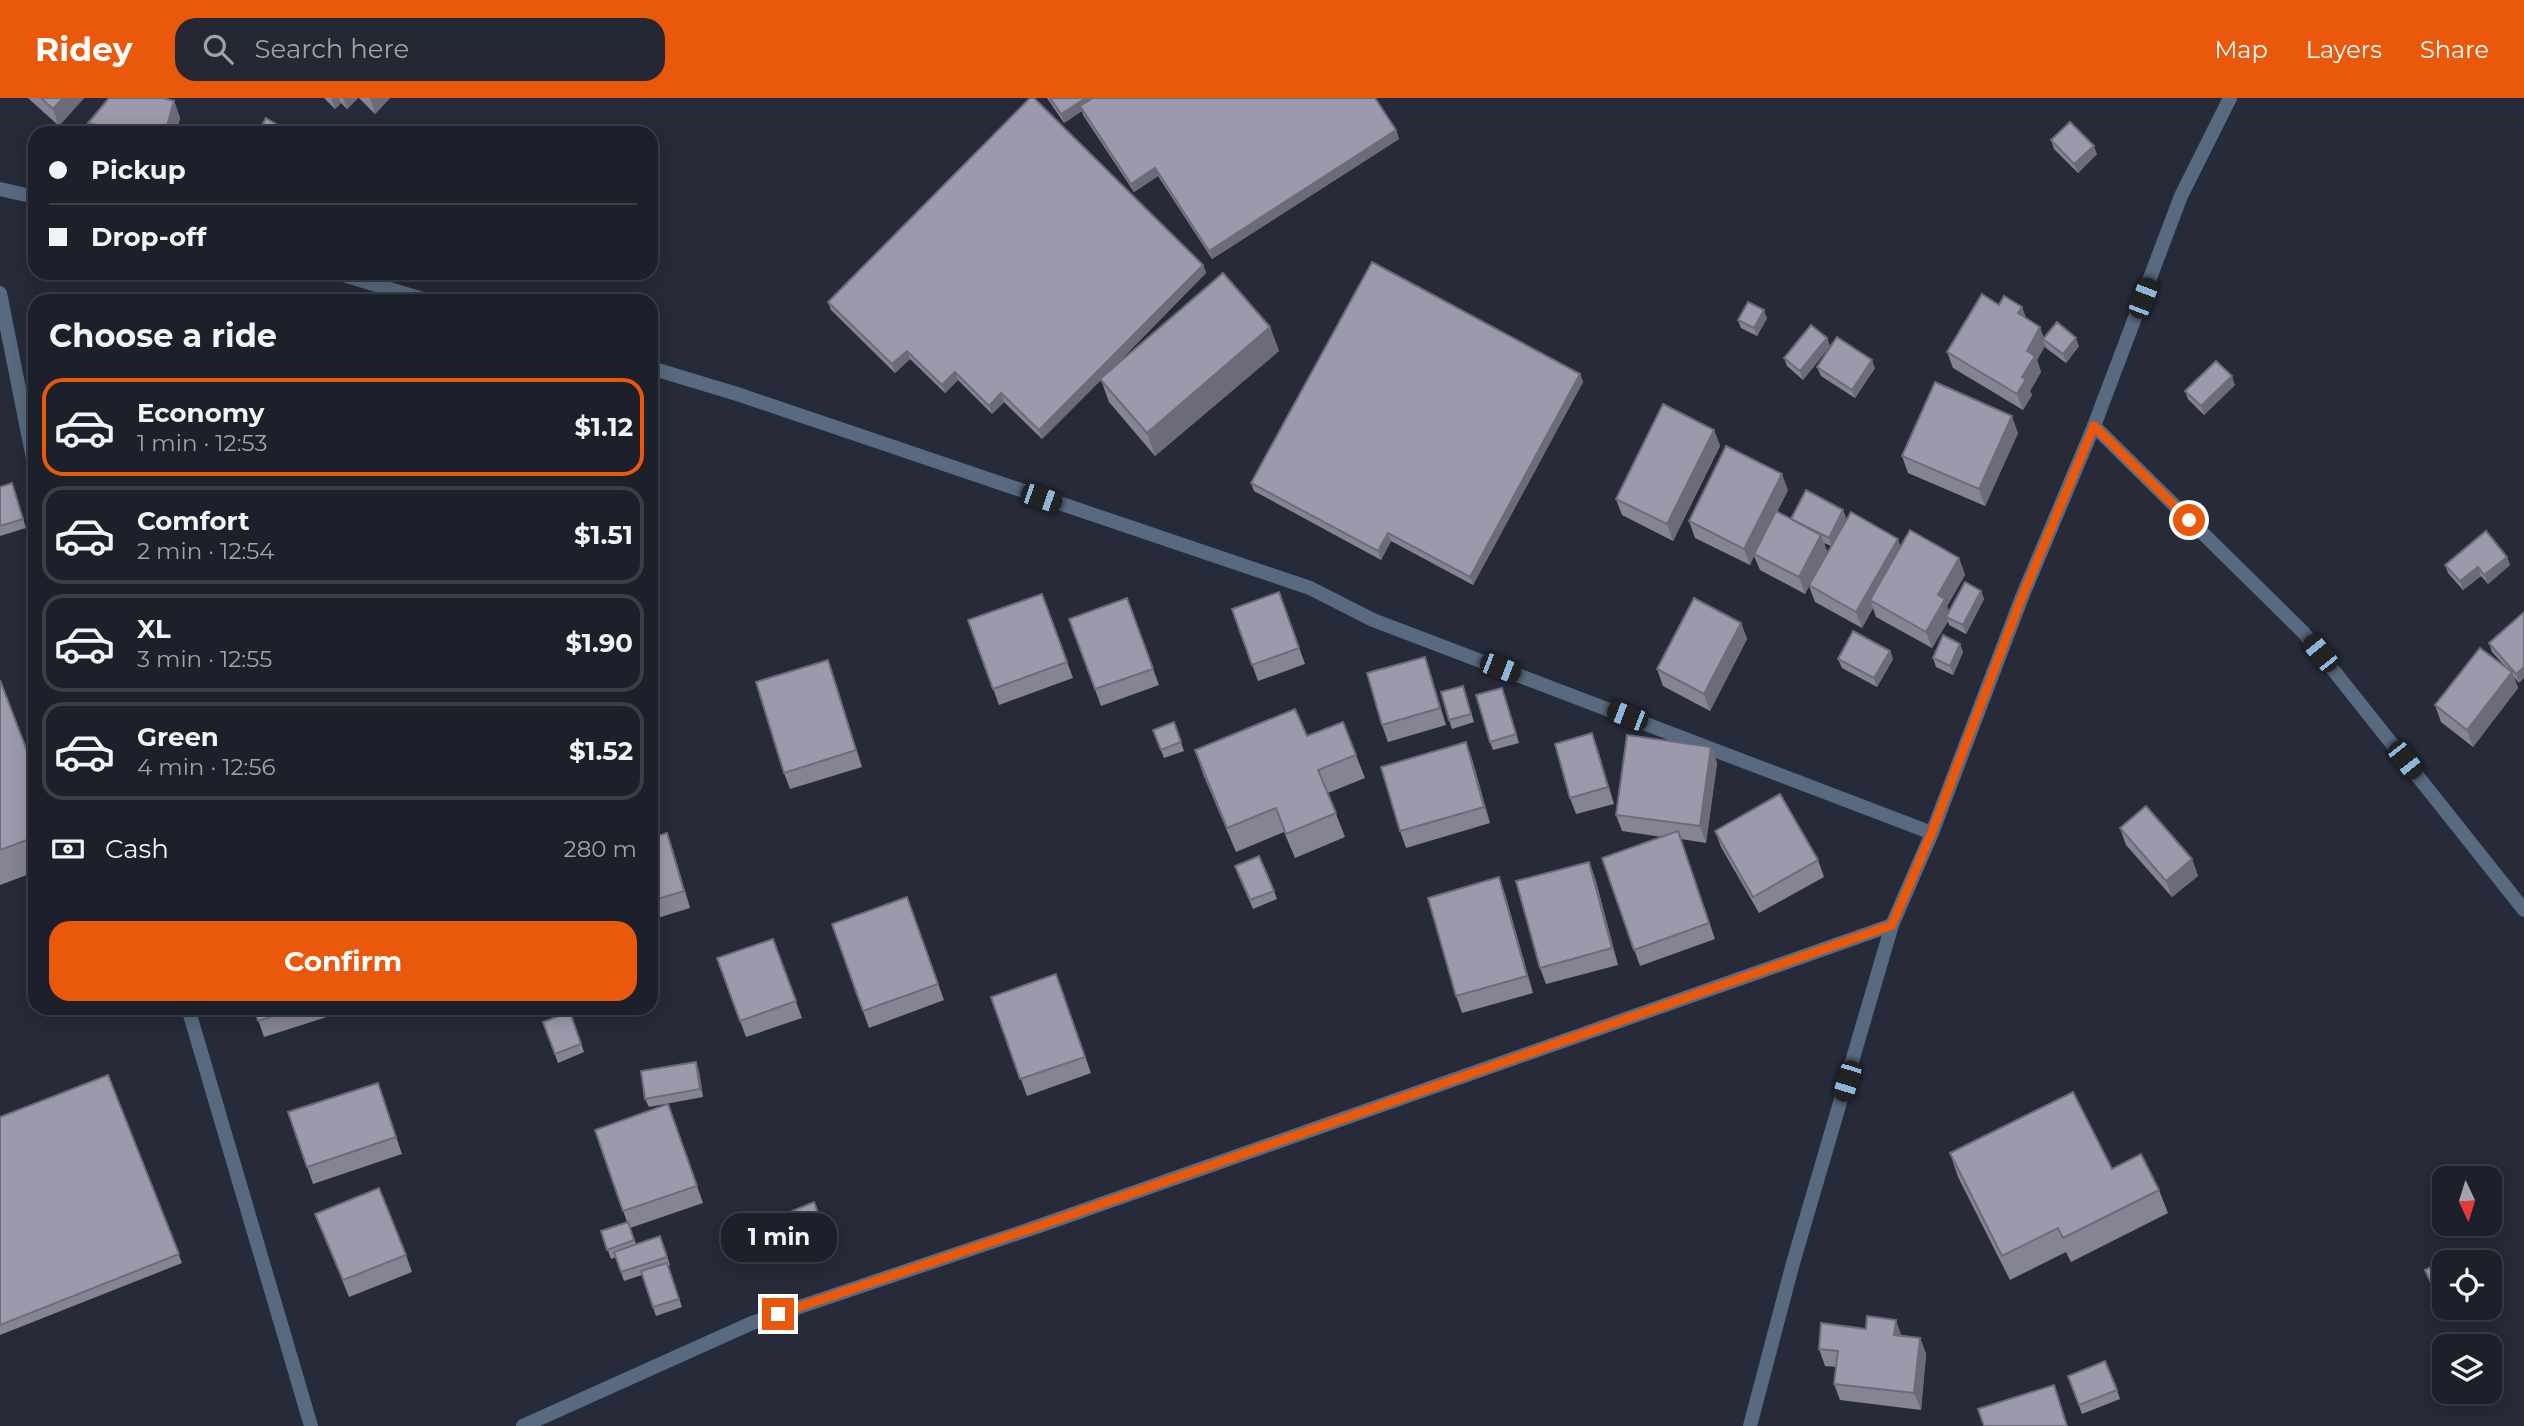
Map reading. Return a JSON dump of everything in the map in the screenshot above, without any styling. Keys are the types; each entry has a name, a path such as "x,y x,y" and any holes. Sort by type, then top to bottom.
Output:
{"street":[{"path":"1750,1426 1793,1263 1892,925 1932,832 2022,597 2094,426 2181,196 2230,98"},
{"path":"0,189 28,195"},
{"path":"360,280 406,294"},
{"path":"0,293 28,434"},
{"path":"658,370 750,398 1310,588 1373,620 1932,832"},
{"path":"2094,426 2303,632 2524,909"},
{"path":"523,1426 752,1323 1039,1226 1892,925"},
{"path":"190,1015 311,1426"}],"building":[{"path":"41,98 63,98 53,109"},
{"path":"109,98 163,98 174,101 167,126 99,126 88,123"},
{"path":"1030,98 1034,98 1203,265 1039,430 1001,393 989,406 955,372 942,385 907,351 892,364 828,302"},
{"path":"1050,98 1086,98 1061,114"},
{"path":"1093,98 1375,98 1396,130 1209,251 1155,168 1131,184 1080,106"},
{"path":"266,118 280,126 261,126"},
{"path":"2070,122 2094,146 2074,164 2051,140"},
{"path":"1372,262 1580,374 1470,577 1388,533 1378,551 1251,483"},
{"path":"1223,273 1270,327 1147,433 1100,379"},
{"path":"1982,294 1999,305 2004,296 2022,307 2018,313 2040,327 2027,351 2035,356 2022,377 2026,379 2017,394 1947,352"},
{"path":"1748,302 1764,310 1754,328 1738,320"},
{"path":"2057,322 2076,338 2063,354 2043,339"},
{"path":"1811,325 1827,338 1800,371 1784,358"},
{"path":"1837,337 1872,360 1852,390 1817,367"},
{"path":"2216,361 2232,376 2201,406 2185,391"},
{"path":"1935,382 2012,416 1979,489 1902,456"},
{"path":"1663,404 1714,430 1667,524 1616,499"},
{"path":"1726,446 1782,474 1744,549 1689,521"},
{"path":"12,483 23,519 0,526 0,487"},
{"path":"1806,490 1843,510 1829,538 1791,519"},
{"path":"1776,511 1821,535 1799,577 1754,554"},
{"path":"1851,512 1898,539 1856,612 1809,585"},
{"path":"1910,530 1959,558 1938,595 1945,599 1926,632 1870,600"},
{"path":"2486,531 2507,557 2484,575 2478,567 2460,581 2445,565"},
{"path":"1965,582 1981,591 1963,625 1946,617"},
{"path":"1279,592 1299,648 1252,665 1232,609"},
{"path":"1042,594 1067,662 993,689 968,620"},
{"path":"1127,598 1153,669 1095,689 1069,619"},
{"path":"1694,598 1741,623 1704,694 1657,669"},
{"path":"2524,612 2524,667 2516,674 2489,643"},
{"path":"1853,631 1890,651 1874,678 1838,659"},
{"path":"1943,635 1960,644 1950,666 1933,658"},
{"path":"2480,648 2512,672 2467,730 2435,705"},
{"path":"1425,657 1440,708 1382,725 1367,673"},
{"path":"828,660 856,750 784,773 756,682"},
{"path":"0,680 28,754 28,840 0,850"},
{"path":"1463,686 1471,714 1449,720 1441,692"},
{"path":"1502,688 1516,734 1490,742 1476,695"},
{"path":"1295,709 1307,736 1343,722 1356,755 1318,770 1336,813 1286,834 1276,808 1227,828 1195,750"},
{"path":"1174,722 1181,742 1161,750 1153,730"},
{"path":"1592,733 1608,787 1570,798 1555,744"},
{"path":"1627,735 1711,747 1700,826 1616,815"},
{"path":"1466,742 1484,807 1400,831 1381,767"},
{"path":"1780,794 1818,860 1753,897 1715,831"},
{"path":"2146,806 2192,859 2166,881 2120,828"},
{"path":"1678,831 1709,923 1634,950 1602,858"},
{"path":"667,833 684,891 658,899 658,836"},
{"path":"1259,856 1274,891 1250,900 1235,866"},
{"path":"1589,862 1612,948 1540,968 1516,881"},
{"path":"1499,877 1527,976 1456,996 1428,898"},
{"path":"907,897 938,984 863,1011 832,924"},
{"path":"773,939 796,1001 740,1021 717,958"},
{"path":"1056,974 1085,1057 1020,1079 991,997"},
{"path":"256,1015 276,1015 258,1021"},
{"path":"562,1015 571,1015 581,1044 555,1054 543,1022"},
{"path":"696,1062 700,1089 645,1099 641,1071"},
{"path":"108,1075 179,1254 0,1325 0,1117"},
{"path":"378,1083 396,1137 307,1167 288,1112"},
{"path":"2073,1092 2112,1169 2141,1154 2159,1190 2063,1238 2058,1228 2002,1256 1950,1153"},
{"path":"668,1104 697,1186 623,1211 595,1130"},
{"path":"379,1188 406,1255 343,1280 315,1214"},
{"path":"814,1202 828,1240 805,1249 792,1211"},
{"path":"628,1222 634,1240 607,1250 601,1231"},
{"path":"660,1236 667,1257 621,1272 614,1252"},
{"path":"667,1263 679,1299 653,1307 641,1271"},
{"path":"2432,1267 2432,1285 2425,1270"},
{"path":"1867,1316 1896,1320 1894,1335 1920,1338 1914,1393 1834,1384 1838,1351 1819,1349 1821,1323 1866,1329"},
{"path":"2105,1361 2117,1390 2079,1405 2068,1376"},
{"path":"2054,1385 2067,1426 1984,1426 1978,1409"}],"route":[{"path":"778,1314 1039,1226 1892,925 1932,832 2022,597 2094,426 2189,520"}]}
